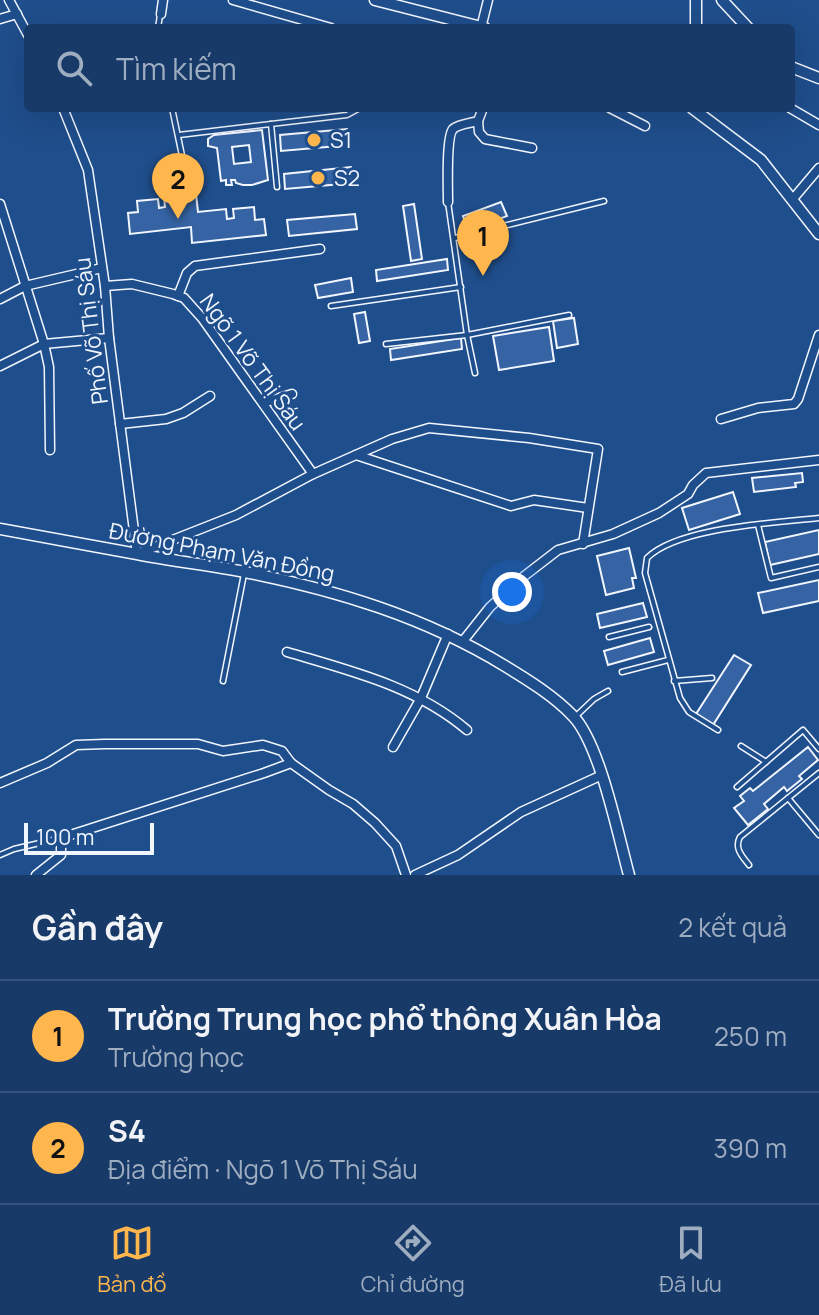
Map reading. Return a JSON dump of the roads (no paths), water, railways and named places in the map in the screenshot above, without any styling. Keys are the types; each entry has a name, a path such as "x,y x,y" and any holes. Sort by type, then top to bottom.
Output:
{"street":[{"path":"9,0 24,27"},
{"path":"161,14 163,0"},
{"path":"233,0 317,24"},
{"path":"375,0 467,24"},
{"path":"483,24 488,0"},
{"path":"696,0 696,24"},
{"path":"722,0 744,24"},
{"path":"0,19 17,14"},
{"path":"795,69 819,78"},
{"path":"795,111 819,125"},
{"name":"Phố Võ Thị Sáu","path":"65,112 88,170 137,554"},
{"path":"481,112 479,132 485,139 532,148"},
{"path":"618,112 645,126"},
{"path":"697,112 761,160 819,234"},
{"path":"448,202 451,133 456,127 478,121"},
{"path":"792,200 819,168"},
{"path":"0,204 49,367 50,450"},
{"path":"178,296 187,273 195,266 320,249"},
{"path":"0,299 25,286 102,268"},
{"name":"Ngõ 1 Võ Thị Sáu","path":"105,286 132,284 184,298 202,318 313,474"},
{"path":"721,419 758,408 794,404 819,335"},
{"path":"0,366 44,344 109,338"},
{"path":"263,403 292,394"},
{"path":"120,424 166,419 183,413 210,396"},
{"path":"137,554 236,515 313,474 392,439 429,428 529,438 598,449 583,544"},
{"path":"356,455 511,506 534,500 588,508"},
{"path":"463,641 490,607 558,550 613,534 659,513 688,494 706,473 819,460"},
{"name":"Đường Phạm Văn Đồng","path":"0,529 309,586 390,610 480,650 524,677 574,717 586,736 602,775 629,875"},
{"path":"471,631 480,650"},
{"path":"393,747 421,698 448,634"},
{"path":"287,652 351,671 421,698 467,730"},
{"path":"0,783 47,763 76,745 198,744 223,751 263,745 282,751 291,763 353,804 375,823 396,846 406,875"},
{"path":"36,875 61,855 61,838 291,763"},
{"path":"415,875 458,855 521,812 602,775"}],"lane":[{"path":"159,24 161,14"},
{"path":"173,112 189,189"},
{"path":"179,135 353,112"},
{"path":"271,124 277,187"},
{"path":"454,238 604,201"},
{"path":"448,202 475,373"},
{"path":"331,306 461,287"},
{"path":"386,344 467,335 569,315"},
{"path":"718,730 689,712 680,698 645,573 647,558 660,547 690,537 819,518"},
{"path":"758,525 771,578 819,567"},
{"path":"223,681 244,572"},
{"path":"609,637 649,627"},
{"path":"622,672 668,660"},
{"path":"674,681 712,678"},
{"path":"574,717 608,691"},
{"path":"737,787 803,730 819,749"},
{"path":"741,746 766,762"},
{"path":"749,865 737,846 740,837 819,773"},
{"path":"788,798 819,835"},
{"path":"0,855 61,838"}],"place":[{"name":"S1","path":"314,140"},
{"name":"S2","path":"318,178"},
{"name":"S4","path":"178,219"},
{"name":"Trường Trung học phổ thông Xuân Hòa","path":"483,276"}]}
